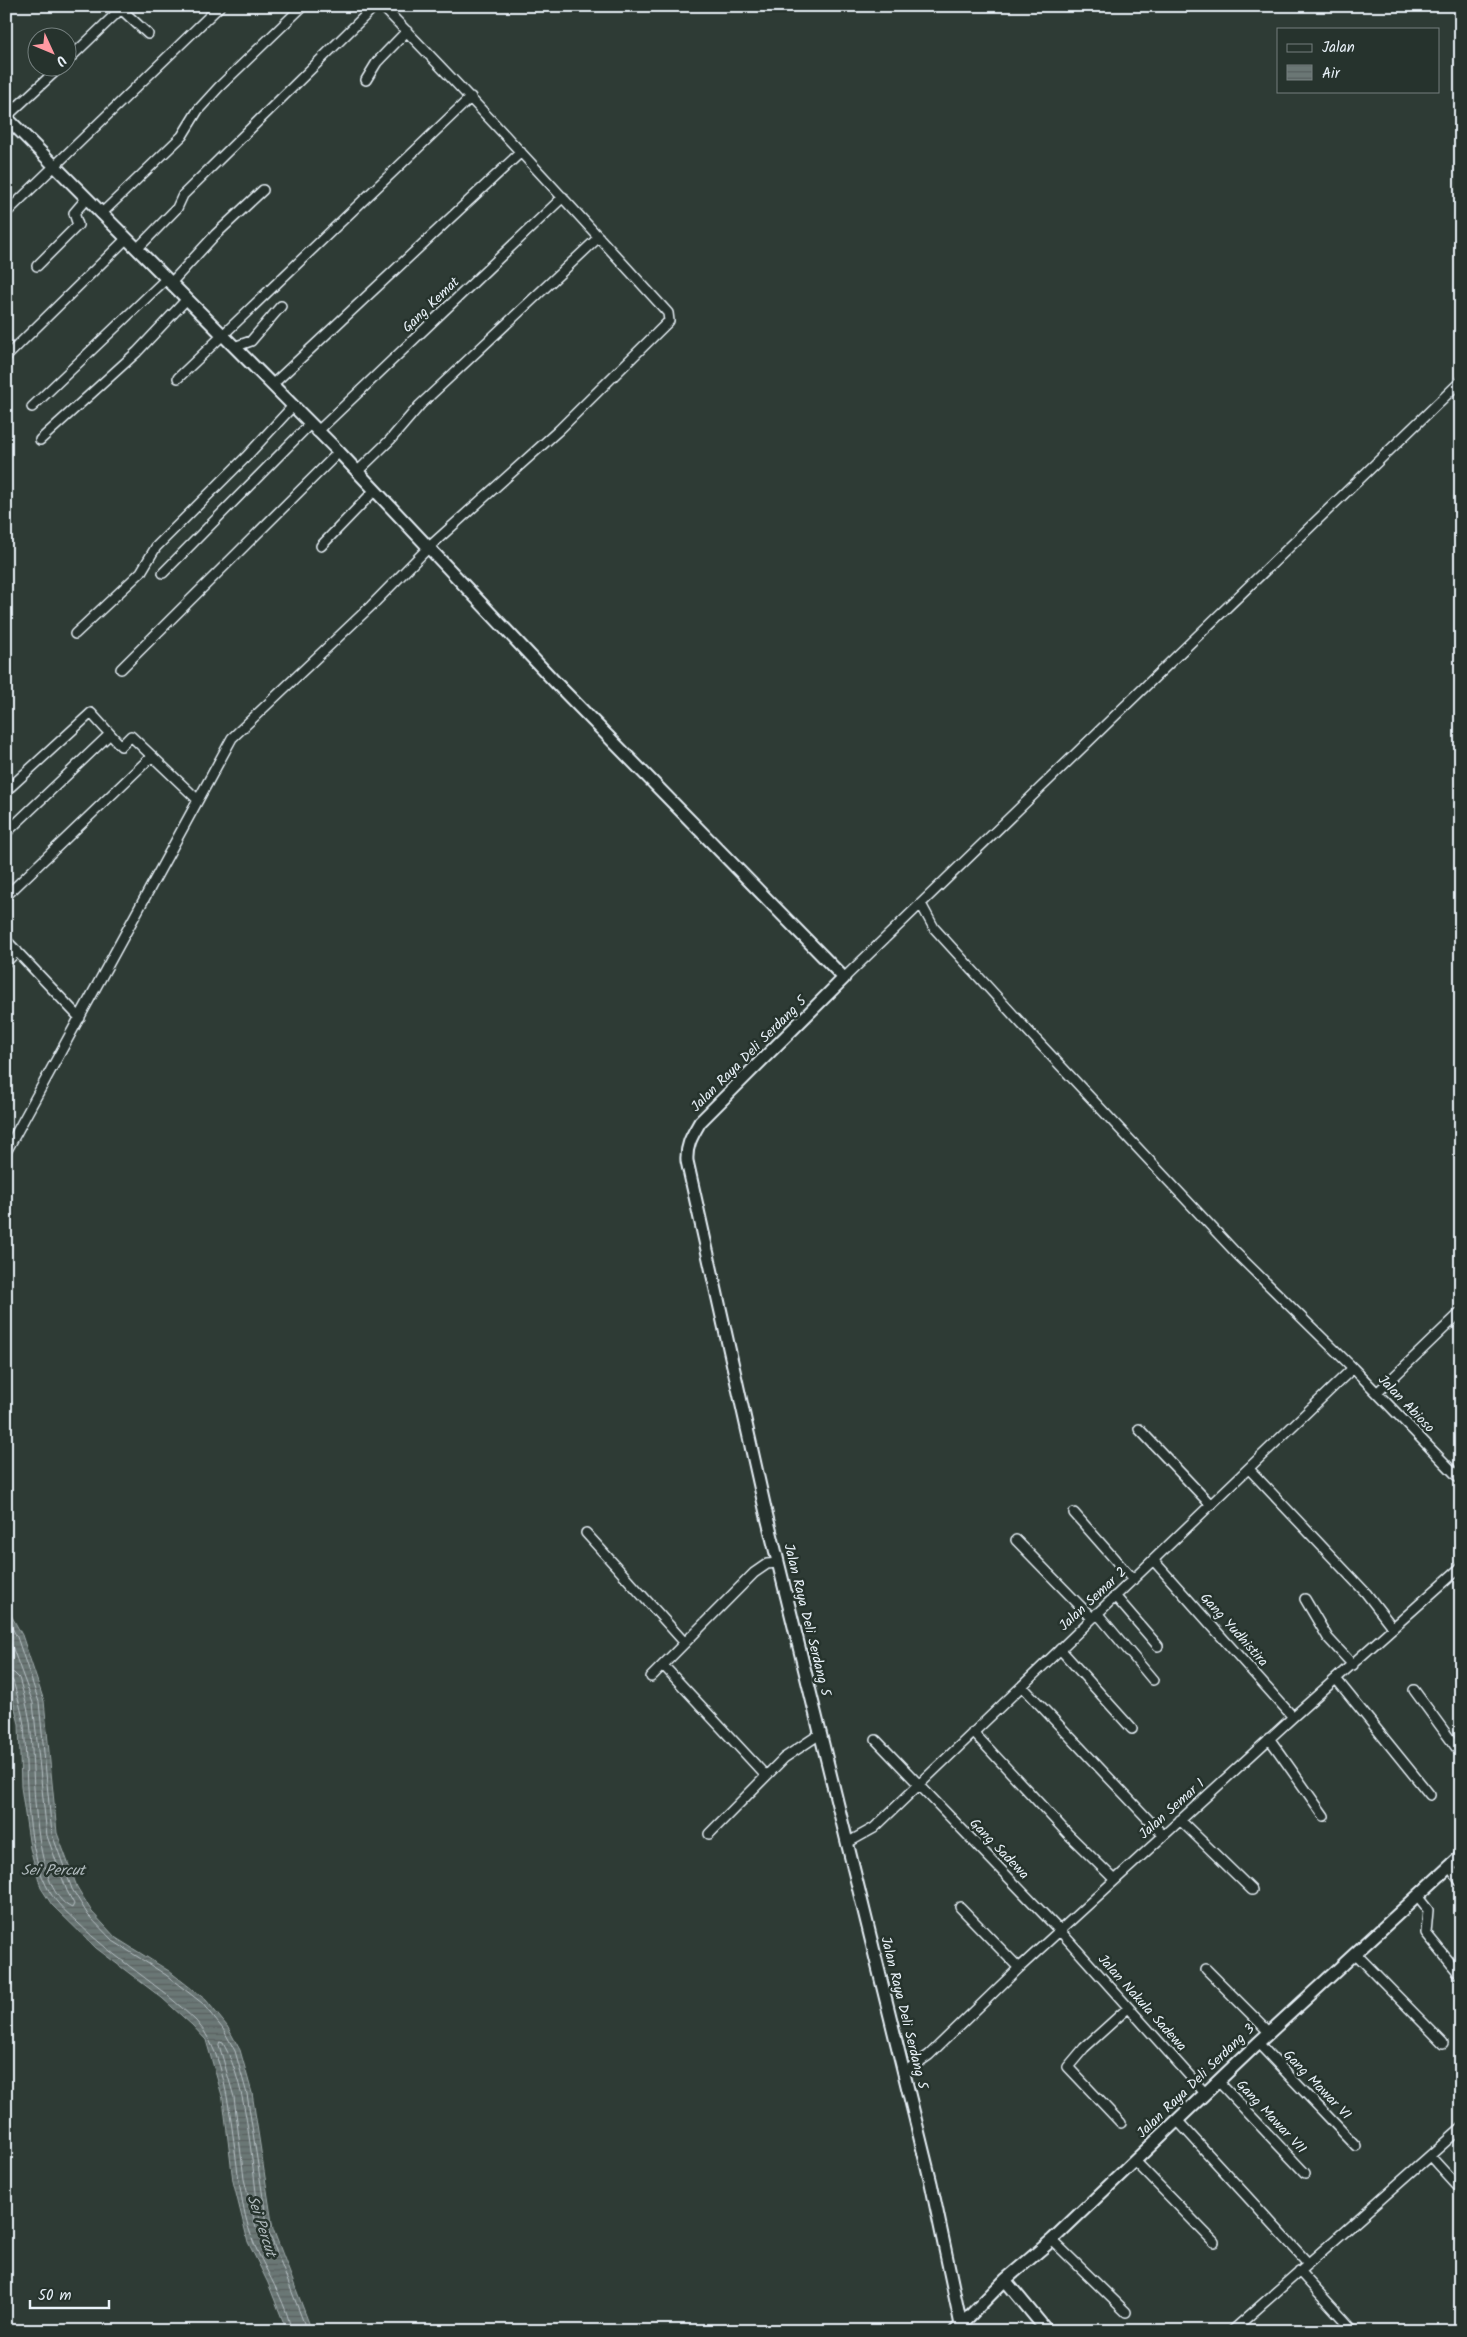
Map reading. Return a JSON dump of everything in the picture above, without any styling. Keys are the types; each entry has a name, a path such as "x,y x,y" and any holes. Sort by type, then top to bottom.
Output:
{"street":[{"path":"6,213 220,6"},
{"path":"102,214 182,136 198,110 219,87 303,6"},
{"path":"136,249 177,208 183,195 375,6"},
{"path":"6,1152 221,756 238,732 371,606 429,547 559,430 669,321 668,313 599,237 471,97 382,6"},
{"path":"78,51 123,8 148,34"},
{"path":"366,80 377,62 406,31"},
{"path":"48,78 6,117 339,452 556,683 844,978 1461,381"},
{"path":"178,378 471,97"},
{"path":"272,385 521,152"},
{"path":"32,407 168,282 263,190"},
{"name":"Gang Kemat","path":"163,573 314,428 563,198"},
{"path":"37,266 78,225 74,213 86,199"},
{"path":"357,472 390,440 420,405 599,237"},
{"path":"6,357 126,239"},
{"path":"40,440 137,352 186,300"},
{"path":"234,347 251,341 281,306"},
{"path":"75,634 141,572 156,547 293,406"},
{"path":"121,669 339,452"},
{"path":"321,546 375,490"},
{"path":"6,791 91,712 120,746 131,736 198,800"},
{"path":"6,833 110,734"},
{"path":"6,896 152,756"},
{"name":"Jalan Abioso","path":"921,904 934,928 1237,1254 1353,1368 1461,1480"},
{"path":"6,940 80,1018"},
{"path":"6,962 17,951"},
{"name":"Jalan Raya Deli Serdang 5","path":"844,978 700,1122 690,1138 686,1150 690,1181 778,1563 907,2072 931,2183 958,2328"},
{"path":"1377,1394 1461,1312"},
{"name":"Jalan Semar 2","path":"849,1842 874,1828 1060,1648 1250,1469 1353,1368"},
{"path":"1139,1429 1211,1505"},
{"path":"1250,1469 1366,1592 1393,1628"},
{"path":"1074,1514 1133,1580"},
{"path":"586,1533 685,1643"},
{"path":"1016,1540 1094,1616 1154,1680"},
{"name":"Gang Yudhistira","path":"1154,1561 1292,1717"},
{"path":"651,1677 754,1573 767,1564 778,1563"},
{"name":"Jalan Semar 1","path":"907,2072 929,2055 1018,1968 1292,1717 1337,1680 1461,1567"},
{"path":"1115,1596 1158,1646"},
{"path":"1305,1599 1328,1638 1353,1665"},
{"path":"1060,1648 1132,1729"},
{"path":"663,1666 766,1776"},
{"path":"1337,1680 1430,1795"},
{"path":"1022,1686 1163,1835"},
{"path":"1414,1690 1461,1754"},
{"path":"973,1732 1069,1835 1115,1880"},
{"path":"709,1834 784,1758 820,1734"},
{"path":"1269,1738 1324,1816"},
{"name":"Gang Sadewa","path":"876,1740 1060,1931"},
{"path":"1180,1820 1252,1890"},
{"name":"Jalan Raya Deli Serdang 3","path":"958,2328 1005,2280 1052,2240 1269,2032 1461,1856"},
{"path":"1449,1866 1461,1883"},
{"path":"1418,1896 1428,1910 1426,1933 1461,1976"},
{"path":"960,1907 1018,1968"},
{"name":"Jalan Nakula Sadewa","path":"1060,1931 1205,2093"},
{"path":"1355,1953 1443,2043"},
{"path":"1206,1969 1269,2032"},
{"path":"1121,2123 1068,2068 1084,2048 1128,2008"},
{"name":"Gang Mawar VI","path":"1258,2043 1356,2146"},
{"name":"Gang Mawar VII","path":"1218,2081 1304,2173"},
{"path":"1177,2120 1308,2264"},
{"path":"1232,2331 1461,2128"},
{"path":"1430,2156 1461,2190"},
{"path":"1135,2161 1214,2242"},
{"path":"1052,2240 1126,2312"},
{"path":"1299,2271 1354,2331"},
{"path":"1005,2280 1047,2331"}],"water":[{"name":"Sei Percut","path":"6,1606 22,1635 44,1701 57,1833 77,1887 92,1912 116,1938 169,1971 206,2000 227,2026 240,2050 252,2093 273,2229 312,2331 287,2331 268,2283 248,2242 233,2181 223,2099 206,2040 162,1998 96,1948 52,1905 41,1888 30,1848 21,1787 19,1724 6,1673"}]}
